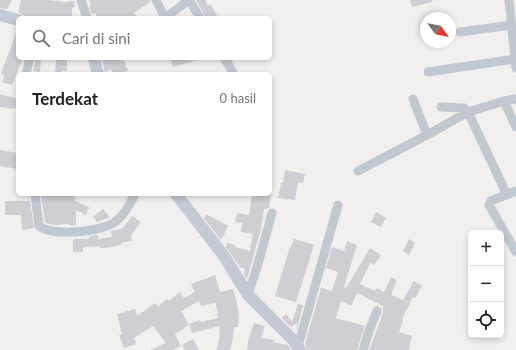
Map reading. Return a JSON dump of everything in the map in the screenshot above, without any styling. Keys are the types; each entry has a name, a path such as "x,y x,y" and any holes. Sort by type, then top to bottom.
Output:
{"street":[{"path":"81,0 86,16"},
{"path":"156,0 164,16"},
{"path":"168,16 189,0 199,16"},
{"path":"428,72 516,64 509,0"},
{"path":"0,15 16,19"},
{"path":"460,32 512,24"},
{"path":"26,72 30,60"},
{"path":"94,60 98,72"},
{"path":"225,60 233,72"},
{"path":"413,99 427,135"},
{"path":"358,171 468,112 504,101 516,99"},
{"path":"504,101 516,127"},
{"path":"441,107 464,108 468,112 507,195"},
{"path":"516,191 491,201 489,205 512,236 516,252"},
{"path":"35,196 39,226 44,230 51,232 76,233 108,226 116,222 124,214 134,198"},
{"path":"178,196 224,256 248,295 299,348"},
{"path":"299,348 338,205"},
{"path":"248,295 272,213"},
{"path":"363,350 368,331 377,311"}],"building":[{"path":"0,0 12,0 7,9 0,8"},
{"path":"21,0 74,1 75,7 72,8 72,16 24,16 18,12"},
{"path":"89,0 150,0 150,2 134,13 136,16 97,16 95,13 92,14 89,6 91,6"},
{"path":"196,0 205,0 208,6 210,4 217,15 205,16"},
{"path":"410,0 432,0 432,2 412,7"},
{"path":"16,33 16,60 22,60 16,72 12,85 2,82 5,75 1,74"},
{"path":"36,60 41,60 40,72 33,71"},
{"path":"56,60 67,60 67,71 55,72"},
{"path":"102,60 124,60 128,70 124,72 112,72 111,69 105,72"},
{"path":"171,60 198,60 173,67"},
{"path":"0,94 16,98 16,108 12,109 0,107"},
{"path":"0,150 16,153 16,169 0,166"},
{"path":"285,170 305,174 303,183 298,182 295,200 278,198 281,183 283,183"},
{"path":"41,196 74,196 75,201 89,207 86,215 76,210 76,225 55,225 45,222"},
{"path":"252,196 271,196 269,208 264,209 261,229 247,279 244,274 245,269 240,267 226,247 227,243 250,251 253,234 241,232 242,223 235,222 237,213 249,215"},
{"path":"5,201 30,201 34,228 22,230 21,215 5,215"},
{"path":"103,209 110,217 97,222 93,217"},
{"path":"376,212 386,218 381,227 371,222"},
{"path":"206,214 228,226 221,240 204,218"},
{"path":"132,216 141,222 131,235 132,241 121,243 121,245 112,247 83,247 83,252 73,252 73,239 89,239 89,236 98,235 98,239 112,237 111,231 122,229"},
{"path":"294,239 314,245 296,302 275,296 290,247"},
{"path":"409,239 415,243 409,255 403,251"},
{"path":"347,241 357,245 344,287 346,288 370,248 381,255 374,265 370,263 360,284 375,291 377,288 384,292 391,277 397,280 391,295 403,300 414,281 422,286 415,298 413,297 402,319 399,332 412,336 409,350 369,350 383,313 383,306 357,293 351,306 341,301 336,318 365,326 357,350 307,350 305,344 321,288 332,291 338,272 326,268 332,247 344,251"},
{"path":"215,275 220,292 233,289 237,303 239,317 238,327 234,327 230,350 216,350 219,341 220,326 192,333 189,324 200,320 201,322 218,318 216,303 201,306 199,301 181,311 189,325 175,334 181,346 173,350 150,350 166,343 153,326 134,338 136,344 124,348 119,335 122,334 117,314 135,309 137,316 155,303 158,307 167,299 169,301 180,292 184,298 195,292 191,284"},
{"path":"298,304 303,305 296,332 297,323 291,327 282,318 286,314 292,322"},
{"path":"254,323 265,326 261,338 275,340 272,342 288,345 291,350 247,350 248,341"},
{"path":"193,339 199,350 185,350 182,345"}]}
